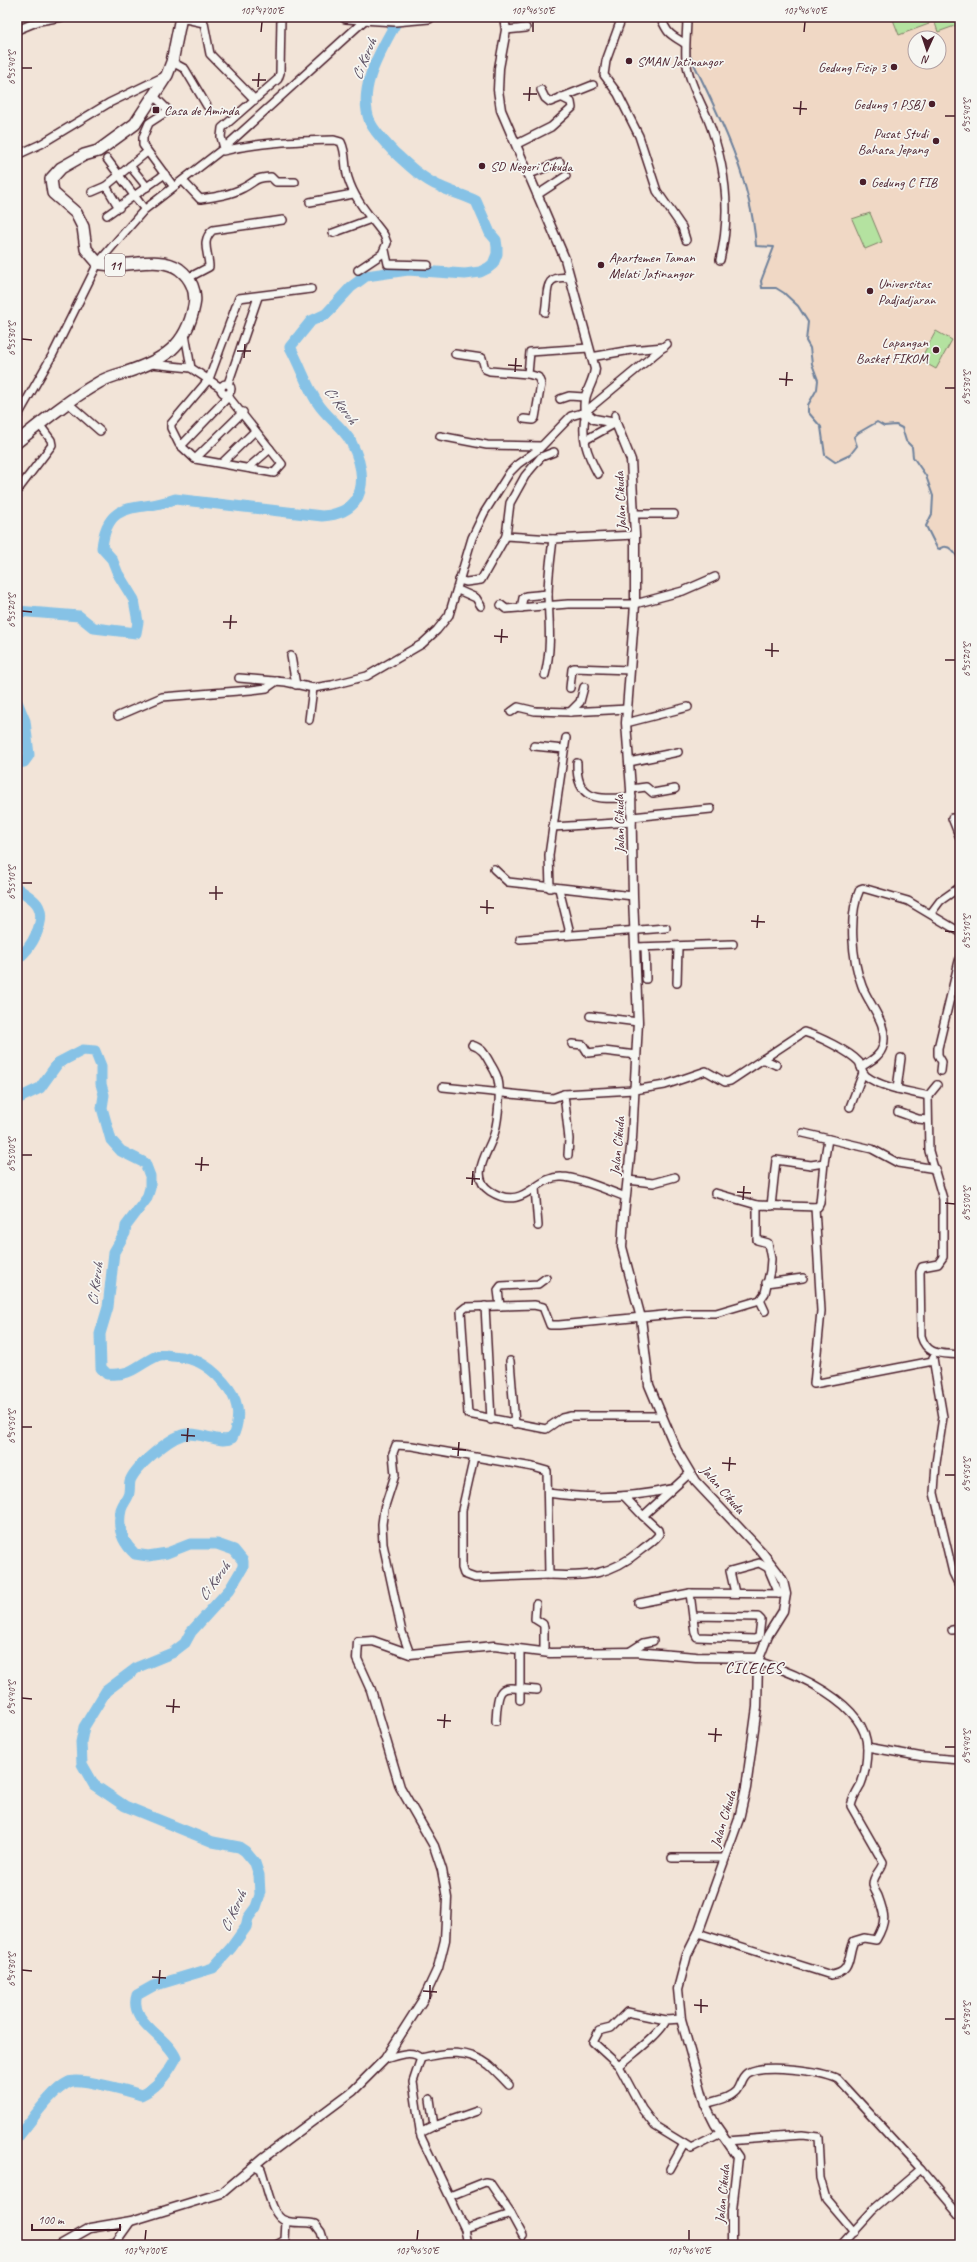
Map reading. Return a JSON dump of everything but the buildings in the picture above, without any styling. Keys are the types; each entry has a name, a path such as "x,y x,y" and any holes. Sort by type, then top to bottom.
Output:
{"highway":[{"path":"346,17 408,20 429,17"},
{"name":"11","path":"181,18 172,62 167,75 135,124 121,136 98,151 70,163 53,175 51,180 53,193 72,208 78,217 83,227 86,249 98,264 164,264 179,269 188,278"},
{"path":"17,442 68,403 104,379 150,364 174,348 185,334 196,296 188,278"}],"street":[{"path":"17,30 39,21 62,17"},
{"path":"222,150 222,128 278,79 280,73 281,17"},
{"path":"504,17 506,30 499,68 499,105 517,144 527,175 565,259 589,348 594,369 594,378 584,397 586,412 584,437 585,446 598,474"},
{"path":"622,17 606,61 604,75 618,94 639,136 657,191 682,227 686,240"},
{"path":"660,17 667,32 672,37 684,43"},
{"path":"687,17 684,43 689,74 720,157 727,214 720,260"},
{"path":"181,18 204,23 210,54 255,100"},
{"path":"17,417 53,354 98,264 144,210 222,150 366,19"},
{"path":"506,30 526,28"},
{"path":"172,62 185,69 207,106"},
{"path":"17,155 41,144 109,104 167,75"},
{"path":"541,90 545,98 550,102 592,85"},
{"path":"154,96 167,109 166,112 149,123 146,128 143,145 171,183"},
{"path":"517,144 551,126 572,108 571,102 561,97"},
{"path":"222,150 252,144 334,140 341,142 344,148 347,176 353,194 371,220 384,235 387,243 385,250 388,264 428,265"},
{"path":"92,192 106,186 147,152"},
{"path":"108,159 118,175 142,206"},
{"path":"527,175 560,162"},
{"path":"130,166 147,187"},
{"path":"107,215 135,197 165,174"},
{"path":"537,195 566,176"},
{"path":"182,182 200,199 222,195 244,188 257,178 271,177 276,182 295,182"},
{"path":"106,186 119,208"},
{"path":"310,202 353,194"},
{"path":"188,278 209,267 205,244 208,234 213,230 283,220"},
{"path":"332,233 371,220"},
{"path":"358,270 376,259 385,250"},
{"path":"544,312 549,282 553,278 560,276 570,278"},
{"path":"150,364 191,368 209,379 221,388 222,393 228,396 243,412 255,431 282,464 274,473 195,459 181,446 171,428 171,424 209,379 239,298 258,297 311,289"},
{"path":"181,446 228,396 231,389 228,384 258,297"},
{"path":"185,334 191,368"},
{"path":"239,678 277,681 313,688 366,676 422,644 437,630 448,615 458,590 459,580 472,538 487,507 510,472 541,446 571,416 586,412 665,346 591,357"},
{"path":"528,374 530,352 589,348"},
{"path":"455,354 482,358 485,369 490,371 528,374 538,377 540,384 535,418 534,420 524,419"},
{"path":"221,388 224,384 228,384"},
{"path":"560,399 569,396 584,397"},
{"path":"68,403 100,431"},
{"path":"195,459 243,412"},
{"path":"586,412 594,419 615,419"},
{"path":"587,439 615,419"},
{"name":"Jalan Cikuda","path":"615,419 631,460 635,535 635,604 626,723 632,793 633,896 638,1022 628,1180 622,1247 641,1318 649,1385 661,1416 690,1473 698,1485 761,1551 781,1577 783,1611 768,1634 759,1660 757,1708 746,1788 739,1819 698,1933 687,1955 679,1984 678,1999 681,2019 705,2104 721,2133 738,2157 732,2210 732,2245"},
{"path":"17,491 52,445 51,440 39,424"},
{"path":"222,463 255,431"},
{"path":"440,436 487,445 541,446"},
{"path":"248,468 270,449"},
{"path":"459,580 466,582 481,580 506,536 510,503 525,476 541,457 554,452"},
{"path":"634,514 674,514"},
{"path":"506,536 553,539 635,535"},
{"path":"544,675 550,655 548,594 553,539"},
{"path":"501,605 506,608 521,608 568,604 635,604 684,591 715,577"},
{"path":"458,590 476,598 481,606"},
{"path":"521,608 526,596 548,594"},
{"path":"290,656 296,685"},
{"path":"570,688 572,669 574,668 630,670"},
{"path":"118,716 162,697 187,693 267,688 277,681"},
{"path":"570,712 580,702 584,687"},
{"path":"309,720 313,688"},
{"path":"626,723 688,707"},
{"path":"511,712 518,708 535,711 570,712 628,709"},
{"path":"550,888 549,855 566,738"},
{"path":"534,746 564,749"},
{"path":"629,762 678,752"},
{"path":"577,763 576,776 581,787 590,794 605,800 632,793 646,787 653,793 675,789"},
{"path":"553,827 711,809"},
{"path":"952,818 960,837"},
{"path":"494,869 508,882 541,884 550,888 633,896"},
{"path":"931,913 940,901 960,887"},
{"path":"850,1107 862,1070 877,1056 883,1046 884,1039 879,1019 862,985 853,950 852,928 859,890 863,888 908,901 931,913 960,932"},
{"path":"559,889 568,934"},
{"path":"520,939 543,939 568,934 666,928"},
{"path":"635,948 733,944"},
{"path":"645,947 646,979"},
{"path":"677,983 678,947"},
{"path":"941,1071 942,1062 938,1055 938,1048 960,957"},
{"path":"590,1016 638,1022"},
{"path":"443,1087 498,1094 553,1098 564,1094 634,1090 665,1085 706,1071 725,1082 730,1081 804,1032 844,1051 862,1070 897,1089 928,1096"},
{"path":"572,1044 583,1045 588,1054 604,1051 636,1055"},
{"path":"472,1045 482,1050 496,1075 498,1094 496,1129 483,1157 481,1179 484,1186 500,1196 520,1197 554,1177 561,1176 573,1178 626,1197"},
{"path":"897,1089 901,1058"},
{"path":"762,1060 776,1065"},
{"path":"937,1085 928,1096 928,1120 930,1150 943,1199 943,1257 938,1264 922,1267 920,1280 921,1336 924,1345 933,1352 960,1355"},
{"path":"564,1094 569,1139 568,1155"},
{"path":"898,1112 918,1119 928,1120"},
{"path":"802,1133 872,1149 898,1163 936,1169"},
{"path":"715,1193 757,1205 818,1207 820,1203 828,1139"},
{"path":"771,1206 776,1160 811,1165 824,1163"},
{"path":"628,1180 653,1183 675,1177"},
{"path":"535,1188 538,1226"},
{"path":"661,1416 571,1416 562,1418 546,1430 472,1416 467,1410 460,1314 466,1307 540,1306 543,1307 548,1322 552,1326 684,1313 720,1313 760,1300 765,1293 771,1265 768,1243 757,1240 757,1205"},
{"path":"815,1207 821,1311 814,1384 933,1361"},
{"path":"500,1306 498,1290 501,1286 538,1284 546,1278"},
{"path":"766,1283 803,1278"},
{"path":"760,1300 765,1312"},
{"path":"485,1306 491,1420"},
{"path":"933,1352 933,1361 943,1416 936,1463 934,1493 953,1573 960,1587"},
{"path":"510,1361 515,1424"},
{"path":"410,1654 402,1632 383,1544 384,1509 395,1476 394,1448 400,1445 544,1469 547,1474 548,1494 549,1575"},
{"path":"474,1457 462,1510 462,1568 464,1574 475,1578 549,1575 579,1576 596,1574 628,1561 659,1534 658,1530 624,1496"},
{"path":"643,1516 690,1473"},
{"path":"548,1494 581,1498 641,1495 672,1489"},
{"path":"639,1603 690,1593 782,1594 768,1568 759,1563 730,1571 735,1593"},
{"path":"690,1593 693,1616 698,1636 755,1639 759,1637 761,1620 758,1617 693,1616"},
{"path":"536,1604 535,1618 543,1624 544,1627 544,1652"},
{"path":"60,2245 90,2228 131,2221 215,2197 300,2129 327,2112 353,2091 385,2059 424,1998 438,1968 445,1940 446,1898 439,1858 400,1787 371,1690 357,1659 357,1646 362,1640 373,1641 410,1654 491,1646 544,1652 629,1652 759,1660 826,1692 845,1706 858,1721 867,1747 861,1783 851,1806 883,1862 873,1882 884,1914 882,1931 876,1940 864,1938 854,1941 849,1964 841,1972 831,1975 698,1933"},
{"path":"629,1652 643,1643 653,1641"},
{"path":"520,1650 520,1700"},
{"path":"496,1721 498,1694 508,1688 537,1690"},
{"path":"867,1747 923,1757 960,1760"},
{"path":"672,1858 724,1858"},
{"path":"681,2019 666,2020 627,2012 612,2028 599,2031 593,2042 619,2066 642,2110 655,2126 691,2148 721,2133"},
{"path":"619,2066 643,2044 660,2032 666,2020"},
{"path":"385,2059 414,2053 421,2058 445,2052 460,2053 484,2062 509,2085"},
{"path":"421,2058 412,2082 420,2133 450,2196 453,2207 465,2229 468,2245"},
{"path":"705,2104 732,2095 737,2090 742,2078 749,2072 763,2069 788,2069 830,2075 838,2079 921,2169 960,2215"},
{"path":"430,2099 434,2126"},
{"path":"420,2133 434,2126 477,2111"},
{"path":"727,2141 802,2135 818,2137 820,2178 826,2199 854,2232"},
{"path":"670,2169 684,2144"},
{"path":"255,2166 261,2169 276,2213 286,2221 315,2224 321,2232 324,2245"},
{"path":"840,2245 854,2232 873,2210 921,2169"},
{"path":"450,2196 488,2182 511,2214 523,2236"},
{"path":"465,2229 511,2214"},
{"path":"104,2245 116,2244 131,2221"},
{"path":"276,2245 285,2240 286,2221"}],"shaded area":[{"name":"Universitas Padjadjaran","path":"690,17 960,17 960,561 957,554 950,549 944,547 937,548 928,532 926,526 932,514 933,496 926,476 913,457 912,447 906,441 902,428 896,425 884,426 877,422 854,437 857,446 850,455 835,462 825,455 821,427 808,412 808,405 817,389 818,380 812,364 810,348 806,341 808,321 798,306 784,293 776,288 762,288 761,281 773,247 756,246 752,215 735,151 690,56"}],"green space":[{"path":"892,17 927,17 929,24 913,30 907,30 907,32 899,35"},
{"path":"933,17 960,17 960,24 944,30 937,30"},
{"path":"870,213 882,242 865,249 852,219"},
{"name":"Lapangan Basket FIKOM","path":"936,331 952,340 936,369 920,360"}],"waterway":[{"name":"Ci Keruh","path":"17,611 79,616 94,628 136,633 138,622 134,600 118,574 112,559 102,548 105,532 111,520 118,513 127,509 162,503 175,499 322,516 337,513 348,508 356,500 360,490 361,479 357,455 347,436 317,402 290,347 311,321 326,314 351,287 366,276 408,270 465,274 480,272 493,264 497,254 496,240 490,233 476,201 439,186 420,175 393,151 377,134 370,122 366,95 369,81 379,54 399,17"},
{"path":"689,46 690,56 723,125 741,172 748,196 756,246 774,247 761,281 762,288 776,288 784,293 798,306 808,322 806,341 810,348 812,364 818,380 817,389 808,405 808,412 821,427 825,455 835,462 850,455 857,446 854,437 877,422 884,426 896,425 902,428 906,441 912,447 913,457 926,476 933,496 932,514 926,526 937,548 948,548 953,551 960,561"},
{"name":"Ci Keruh","path":"17,702 25,721 29,755 24,762 17,763"},
{"name":"Ci Keruh","path":"17,888 30,897 37,904 40,911 39,926 36,934 28,948 17,959"},
{"name":"Ci Keruh","path":"17,1099 40,1088 58,1063 83,1050 95,1051 101,1066 101,1084 104,1095 102,1108 111,1140 121,1151 145,1163 150,1176 150,1188 147,1198 126,1226 125,1233 114,1252 108,1307 100,1334 101,1368 107,1374 116,1374 134,1370 160,1355 190,1359 205,1365 223,1382 233,1395 238,1413 235,1432 232,1438 221,1440 194,1434 182,1435 168,1442 152,1455 138,1469 130,1481 129,1494 120,1516 120,1528 124,1539 135,1554 148,1556 167,1553 190,1544 217,1544 234,1550 243,1561 243,1567 230,1589 191,1632 185,1643 172,1653 138,1667 106,1691 84,1727 81,1742 82,1764 94,1785 125,1806 213,1842 239,1847 245,1851 255,1863 259,1875 260,1895 256,1907 248,1918 246,1927 231,1948 213,1968 153,1986 137,1995 136,2005 138,2013 143,2021 165,2043 176,2058 166,2074 157,2084 141,2095 83,2081 69,2082 62,2086 48,2099 17,2138"}],"place":[{"name":"SMAN Jatinangor","path":"629,61"},
{"name":"Gedung Fisip 3","path":"894,67"},
{"name":"Gedung 1 PSBJ","path":"932,104"},
{"name":"Casa de Aminda","path":"156,110"},
{"name":"Pusat Studi Bahasa Jepang","path":"936,141"},
{"name":"SD Negeri Cikuda","path":"482,166"},
{"name":"Gedung C FIB","path":"863,182"},
{"name":"Apartemen Taman Melati Jatinangor","path":"601,265"},
{"name":"Universitas Padjadjaran","path":"870,291"},
{"name":"Lapangan Basket FIKOM","path":"936,350"}],"district":[{"name":"CILELES","path":"754,1667"}]}
